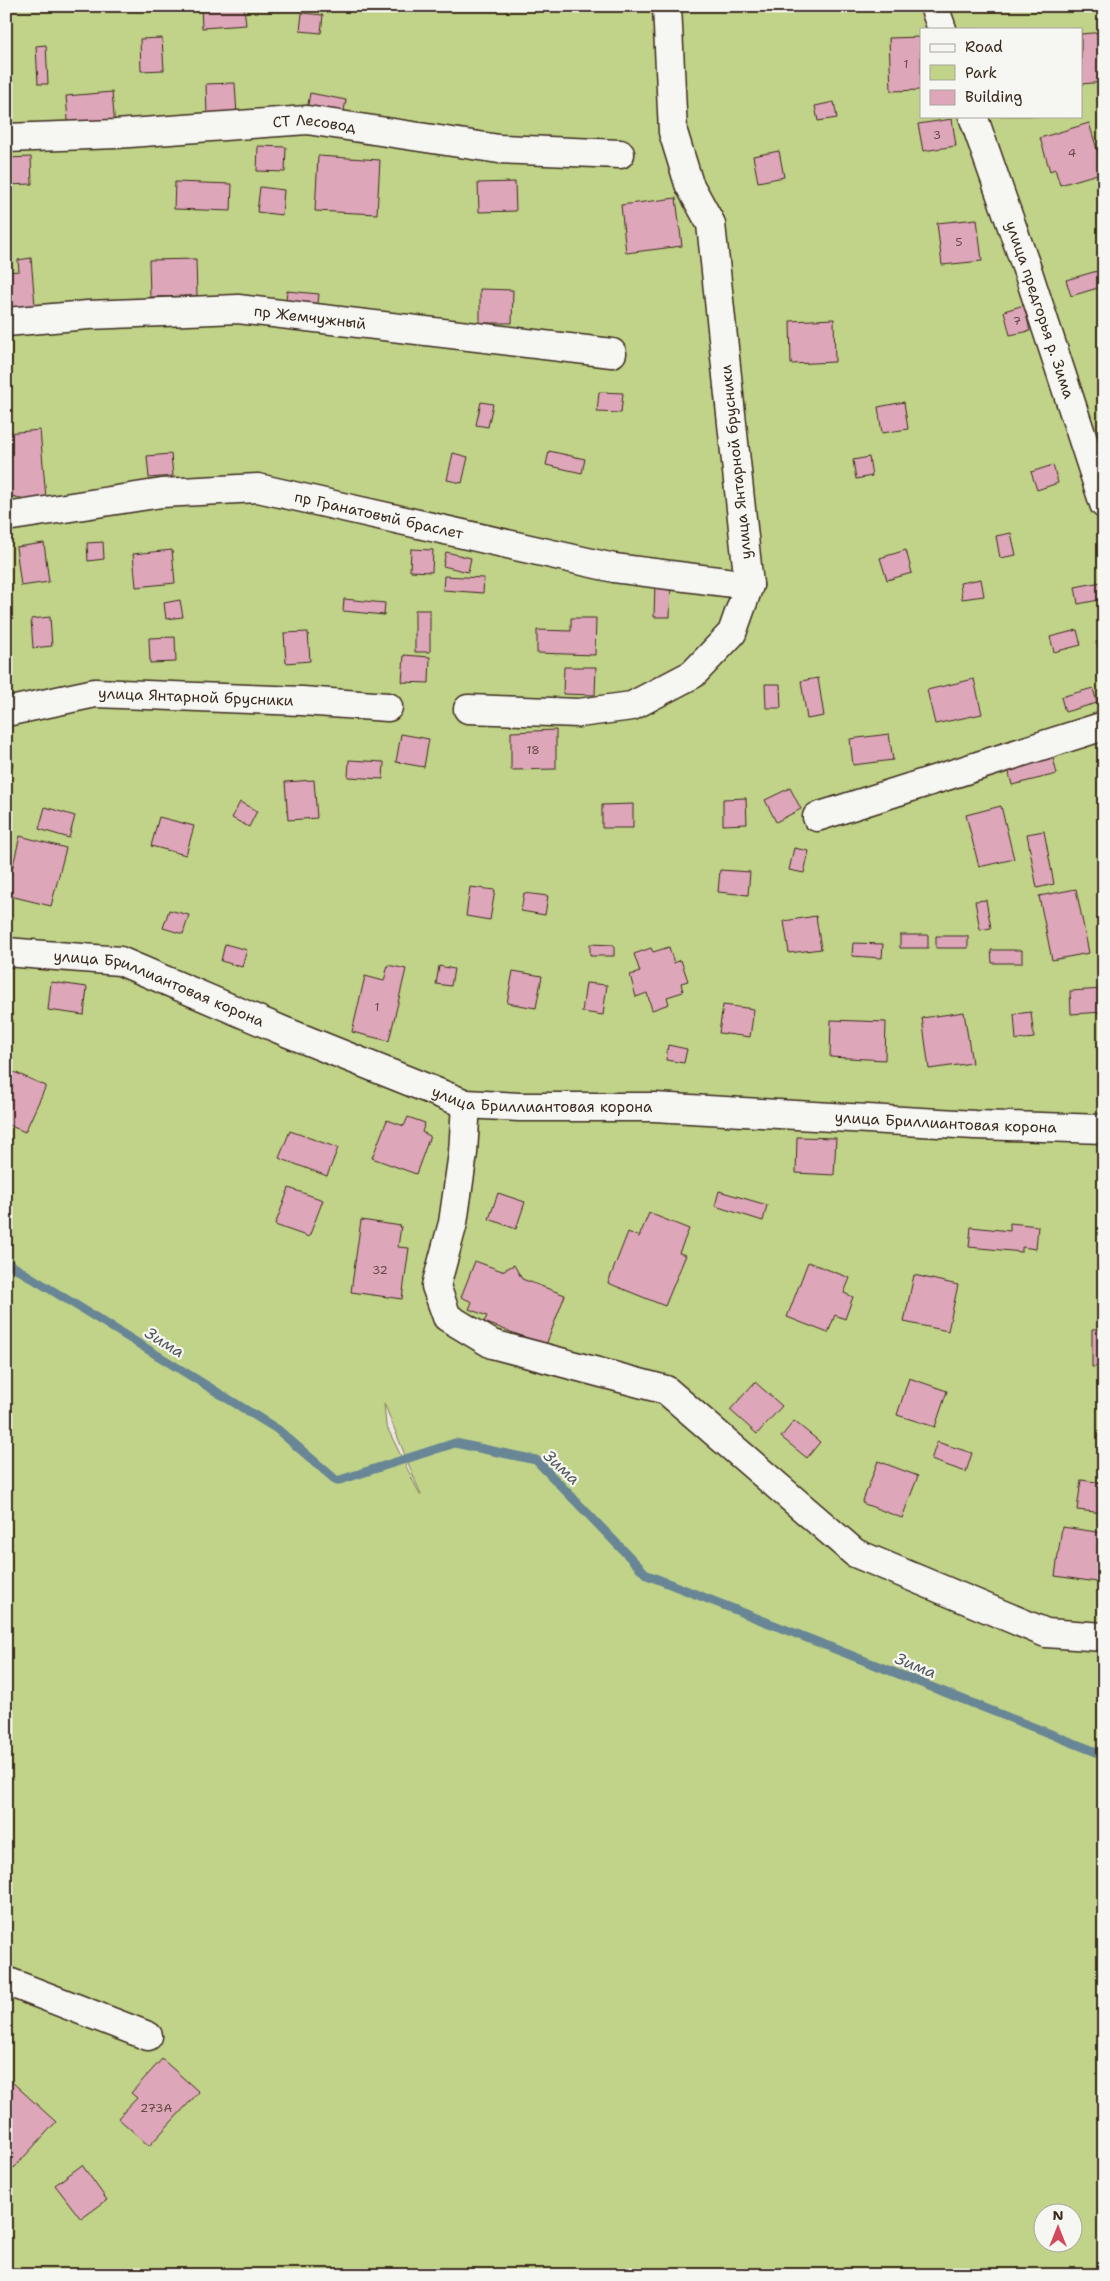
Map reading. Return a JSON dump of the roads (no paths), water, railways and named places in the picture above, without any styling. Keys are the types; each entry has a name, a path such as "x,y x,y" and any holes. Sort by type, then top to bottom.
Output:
{"lane":[{"name":"улица Янтарной брусники","path":"468,709 579,713 632,706 693,674 732,634 749,585 711,224 689,184 673,132 667,6"},
{"path":"934,6 942,28"},
{"name":"улица предгорья р. Зима","path":"974,118 1029,275 1104,504"},
{"name":"СТ Лесовод","path":"6,138 116,134 307,120 499,149 620,154"},
{"name":"пр Жемчужный","path":"6,322 88,315 238,309 612,353"},
{"name":"пр Гранатовый браслет","path":"6,517 162,493 258,488 614,568 749,585"},
{"name":"улица Янтарной брусники","path":"6,712 95,693 302,701 388,707"},
{"path":"817,817 1104,726"},
{"name":"улица Бриллиантовая корона","path":"6,952 120,961 286,1032 466,1104 519,1107 654,1107 1104,1130"},
{"path":"466,1104 464,1153 452,1223 436,1286 447,1317 492,1344 666,1390 855,1552 1046,1632 1104,1637"},
{"path":"6,1981 148,2036"}],"waterway":[{"name":"Зима","path":"6,1262 277,1429 337,1481 455,1443 536,1460 647,1575 1104,1755"}]}
